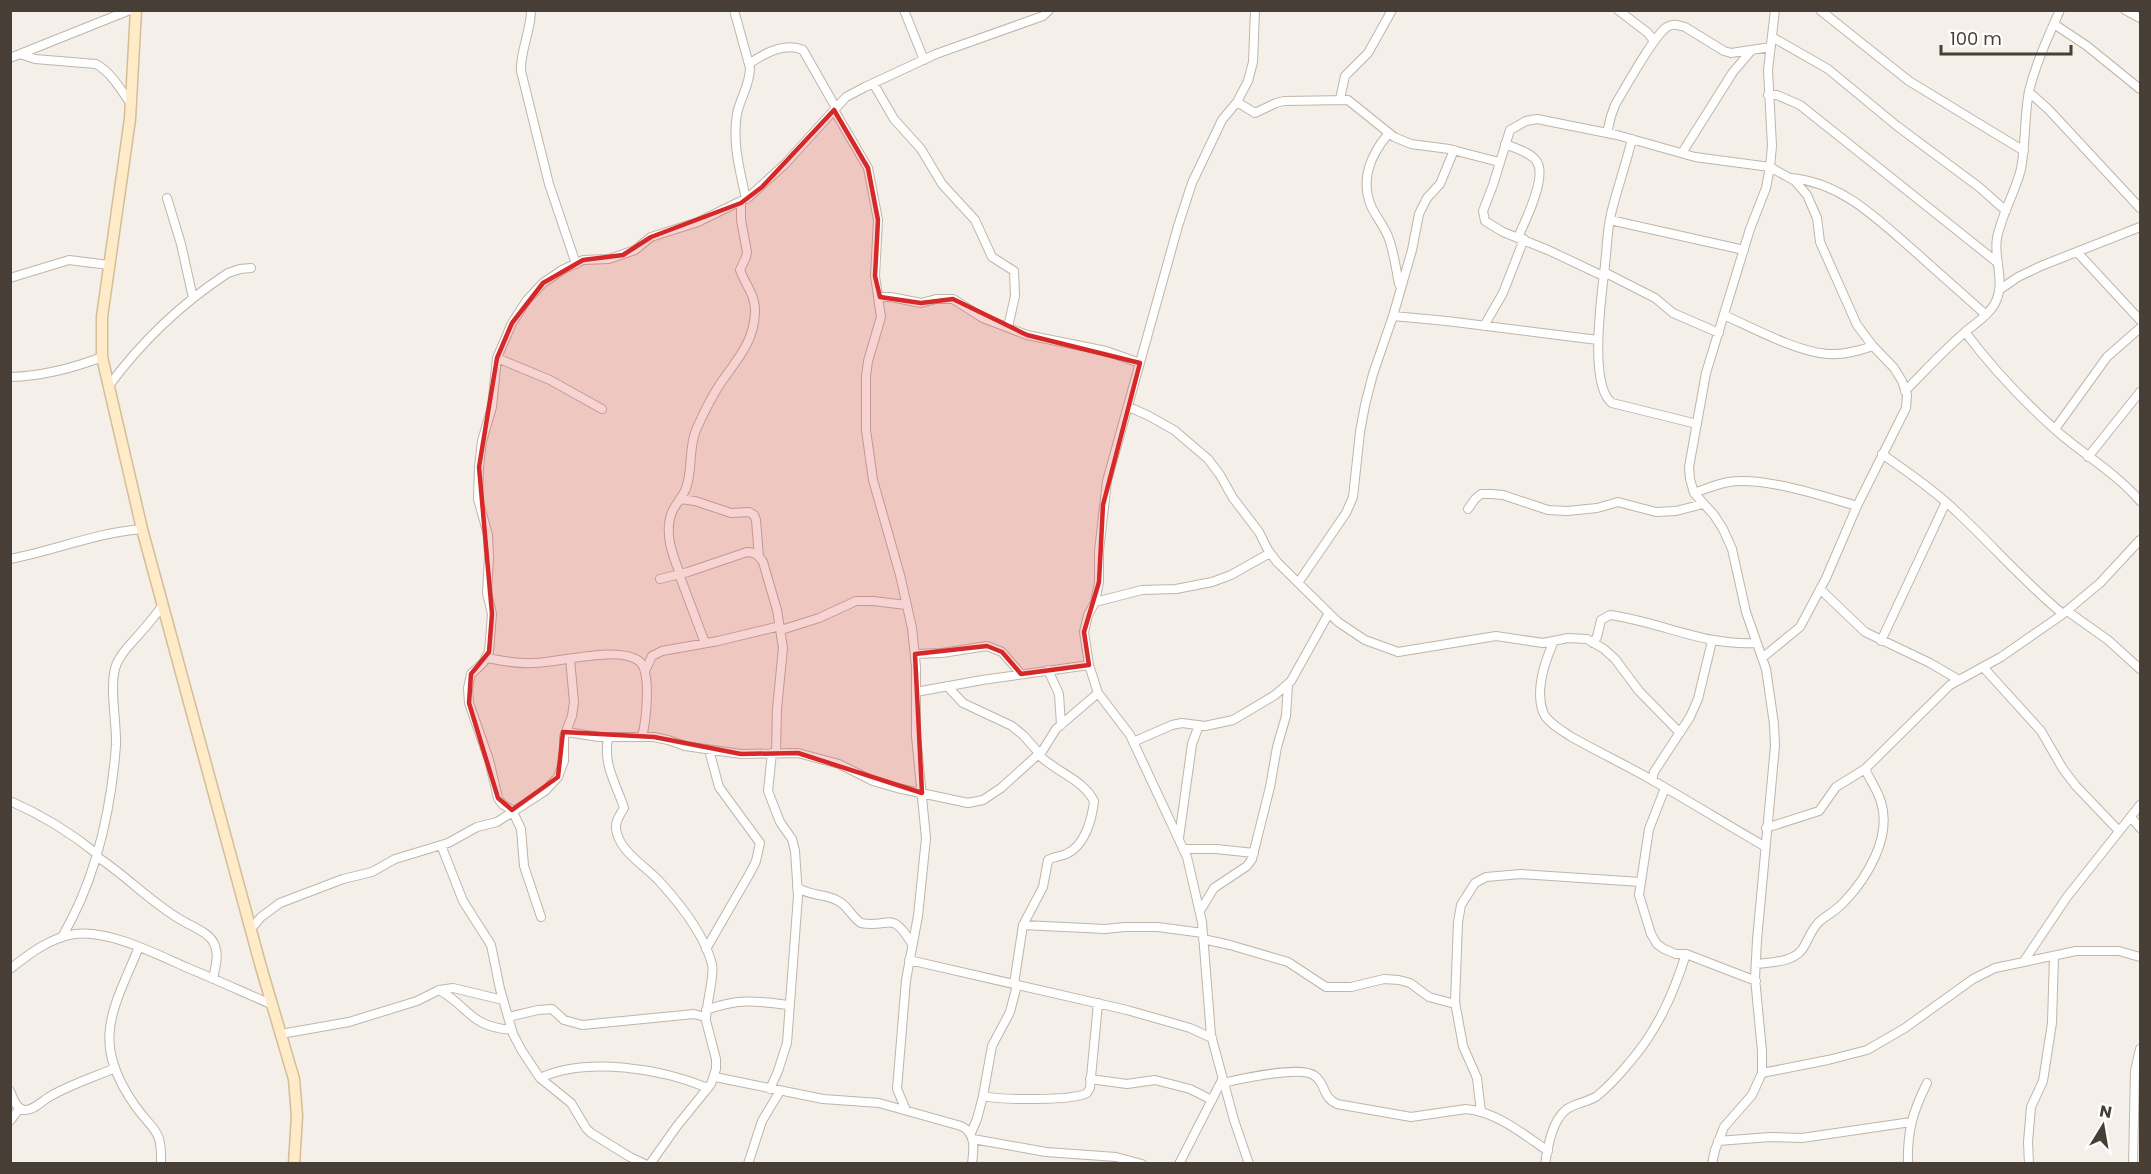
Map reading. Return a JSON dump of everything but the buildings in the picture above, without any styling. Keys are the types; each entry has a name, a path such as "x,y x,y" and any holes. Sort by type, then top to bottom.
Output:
{"street":[{"path":"10,58 130,10"},
{"path":"136,10 131,104 102,317 102,357 107,388 162,606 294,1079 297,1116 294,1164"},
{"path":"531,10 529,31 520,58 521,71 549,184 576,264"},
{"path":"705,643 671,552 669,525 671,514 688,483 689,456 696,431 723,378 744,352 753,326 755,304 749,285 740,270 747,252 741,220 743,201 735,128 740,102 750,77 749,64 734,10"},
{"path":"904,10 924,60"},
{"path":"541,917 524,866 521,829 512,811 498,798 489,760 469,703 468,688 471,674 487,658 492,614 487,593 488,535 478,499 482,441 492,407 497,358 512,323 527,300 543,283 561,270 583,260 609,259 623,255 635,250 651,237 698,222 743,201 762,187 785,164 846,97 924,60 1043,16 1049,10"},
{"path":"1250,1164 1234,1120 1212,1038 1200,911 1184,849 1133,742 1120,719 1098,693 1089,665 1084,632 1088,615 1095,602 1099,582 1099,551 1107,481 1192,183 1222,120 1237,102 1248,81 1253,62 1255,10"},
{"path":"1340,99 1345,76 1368,53 1392,10"},
{"path":"1618,10 1648,33 1654,42"},
{"path":"1712,1164 1724,1127 1752,1095 1762,1073 1756,964 1774,724 1770,690 1746,612 1732,549 1723,529 1694,493 1689,479 1689,467 1706,373 1766,188 1770,167 1772,146 1768,95 1770,47 1775,10"},
{"path":"1820,10 1909,81 1974,123 2024,151"},
{"path":"1905,390 1994,305 2000,290 1996,240 2015,190 2024,151 2029,92 2038,61 2060,10"},
{"path":"2125,10 2140,18"},
{"path":"2054,24 2087,46 2140,89"},
{"path":"1608,133 1615,105 1665,28 1678,25 1731,53 1770,47"},
{"path":"1772,37 1828,69 1896,126 1979,186 2006,210"},
{"path":"749,64 758,57 793,47 799,48 808,57 868,168 878,220 875,276 881,317 866,376 866,430 873,480 912,628 915,654 916,736 925,854 918,916 909,960 897,1089 906,1110"},
{"path":"1682,153 1733,72 1751,51"},
{"path":"20,54 35,59 96,64 113,78 131,104"},
{"path":"873,83 894,119 921,149 942,184 975,220 992,257 1014,271 1015,296 1008,327"},
{"path":"2029,92 2049,110 2140,208"},
{"path":"1768,95 1777,95 1800,105 1998,263"},
{"path":"1237,102 1255,113 1276,103 1348,100 1357,105 1388,134 1411,144 1454,150 1499,162"},
{"path":"1719,333 1673,313 1646,293 1495,228 1485,221 1483,211 1510,130 1518,124 1537,119 1608,133 1695,157 1770,167 1790,178 1807,195 1817,218 1820,242 1857,325 1894,368 1905,390 1906,408 1800,627 1762,658"},
{"path":"1388,134 1373,154 1368,166 1367,190 1371,207 1389,237 1400,290"},
{"path":"1632,139 1610,220 1599,308 1598,340 1602,387 1606,399 1612,403 1697,424"},
{"path":"1484,326 1503,293 1539,180 1540,169 1534,158 1504,144"},
{"path":"1298,583 1346,513 1353,497 1365,405 1412,250 1419,214 1427,198 1440,184 1454,150"},
{"path":"1790,178 1825,186 1859,205 1898,235 1986,315"},
{"path":"167,198 181,244 193,298"},
{"path":"1610,220 1744,250"},
{"path":"2000,290 2018,277 2041,266 2140,227"},
{"path":"2078,253 2140,320"},
{"path":"10,278 69,260 110,265"},
{"path":"107,388 168,318 228,273 240,268 250,268"},
{"path":"879,297 921,303 936,299 952,300 983,318 1027,335 1106,351 1140,363"},
{"path":"1724,315 1813,352 1841,354 1873,346"},
{"path":"1393,316 1598,340"},
{"path":"2055,429 2107,357 2140,328"},
{"path":"1965,332 2005,381 2055,429 2088,457 2112,473 2140,501"},
{"path":"10,377 48,374 102,357"},
{"path":"497,358 550,380 602,409"},
{"path":"2088,457 2140,392"},
{"path":"1129,407 1174,430 1208,459 1233,498 1259,532 1270,553 1329,613 1365,640 1398,652 1496,636 1507,636 1533,643 1577,638 1593,643 1616,659 1639,691 1680,733"},
{"path":"1882,454 1946,502 2043,598 2101,635 2140,669"},
{"path":"1694,493 1737,481 1752,481 1857,506"},
{"path":"1468,509 1481,495 1491,494 1503,495 1548,510 1567,511 1597,508 1618,502 1656,512 1676,511 1704,504"},
{"path":"680,499 702,503 726,512 749,512 754,515 759,557"},
{"path":"1881,641 1946,502"},
{"path":"10,559 51,550 115,531 142,529"},
{"path":"1766,828 1819,811 1836,787 1865,769 1950,685 1983,667 2065,613 2100,583 2140,540"},
{"path":"660,579 747,552 754,552 763,562 780,628 783,659 768,791 780,822 792,839 797,887 787,1043 770,1089"},
{"path":"1095,602 1142,590 1176,589 1212,582 1232,575 1270,553"},
{"path":"1820,589 1852,622 1881,641 1930,663 1959,680"},
{"path":"645,671 652,656 662,651 819,618 856,601 906,605"},
{"path":"62,937 71,922 96,855 110,802 116,743 113,682 116,664 124,651 162,606"},
{"path":"1133,742 1172,725 1182,723 1216,725 1233,720 1275,695 1288,684 1305,659 1329,613"},
{"path":"1593,643 1598,637 1601,620 1610,615 1712,640 1737,644 1756,643"},
{"path":"1652,780 1654,772 1690,717 1698,699 1712,640"},
{"path":"1554,641 1546,660 1541,688 1542,711 1546,717 1569,735 1652,780 1764,846"},
{"path":"915,654 973,647 994,647 1002,652 1021,674"},
{"path":"487,658 513,663 534,663 605,654 632,657 644,666 645,671 646,705 642,737"},
{"path":"251,929 261,917 280,903 343,879 362,876 394,859 441,845 477,827 497,822 545,791 558,777 564,761 563,744 574,702 570,659"},
{"path":"916,692 1089,665"},
{"path":"1983,667 2041,731 2063,769 2076,786 2119,831"},
{"path":"1048,670 1059,694 1061,725"},
{"path":"1200,911 1214,888 1247,866 1254,853 1286,716 1288,684"},
{"path":"947,686 963,703 1012,726 1024,736 1048,764 1072,777 1094,801 1085,834 1079,844 1066,854 1048,860 1042,887 1023,925 1016,985 1010,1012 992,1046 983,1096 972,1136 972,1164"},
{"path":"567,732 608,738 642,737 668,740 685,747 741,754 798,753 838,764 873,781 968,803 976,802 1001,788 1038,753 1056,729 1098,693"},
{"path":"1179,839 1192,744 1199,725"},
{"path":"441,845 463,901 491,945 503,1000 512,1030 522,1051 540,1078 568,1099 591,1133 643,1163 715,1077 716,1059 706,1019 713,967 706,949 680,906 660,881 625,849 616,831 617,820 624,808 607,763 608,738"},
{"path":"706,949 750,873 756,861 760,843 719,788 709,750"},
{"path":"1756,964 1797,956 1812,930 1848,897 1870,864 1883,832 1883,820 1881,803 1865,769"},
{"path":"1665,788 1649,829 1639,895 1651,934 1664,949 1676,954 1686,954 1756,981"},
{"path":"10,801 78,838 162,909 210,938 216,946 217,959 213,979"},
{"path":"2024,962 2067,897 2140,805"},
{"path":"2131,817 2140,828"},
{"path":"1184,849 1216,849 1254,853"},
{"path":"1481,1112 1477,1078 1463,1046 1455,1004 1458,922 1461,905 1475,883 1486,877 1521,874 1641,882"},
{"path":"797,887 809,894 824,896 841,903 861,923 885,922 900,926 912,944"},
{"path":"1023,925 1105,929 1158,927 1203,936 1288,962 1326,987 1351,987 1384,979 1399,980 1410,983 1430,997 1455,1004"},
{"path":"10,969 30,953 62,937 91,933 139,947 273,1005"},
{"path":"139,947 120,991 109,1025 110,1053 130,1097 159,1134 161,1164"},
{"path":"1762,1073 1867,1050 1905,1028 1973,979 1995,968 2076,951 2119,951 2140,957"},
{"path":"1545,1164 1555,1127 1561,1116 1568,1109 1595,1097 1629,1064 1650,1036 1667,1008 1686,954"},
{"path":"2029,1164 2031,1107 2043,1081 2052,1023 2054,956"},
{"path":"909,960 1162,1019 1212,1038"},
{"path":"281,1034 349,1022 417,1001 439,990 453,988 503,1000"},
{"path":"439,990 450,996 475,1020 488,1026 512,1030"},
{"path":"706,1010 724,1004 758,1000 789,1005"},
{"path":"983,1096 1013,1099 1083,1096 1087,1093 1090,1088 1098,1003"},
{"path":"508,1017 552,1009 564,1020 582,1026 694,1014 700,1014 706,1019"},
{"path":"2133,1164 2138,1096 2135,1071 2140,1049"},
{"path":"10,1091 20,1108 24,1110 32,1108 52,1095 115,1068"},
{"path":"540,1078 563,1070 634,1068 678,1077 708,1088"},
{"path":"1223,1081 1283,1072 1310,1072 1317,1076 1324,1093 1337,1104 1411,1117 1466,1109 1481,1112 1500,1120 1548,1151"},
{"path":"715,1077 822,1099 879,1103 961,1126 968,1129 972,1136 1046,1152 1116,1156 1142,1164"},
{"path":"1090,1079 1127,1084 1155,1080 1190,1089 1212,1100"},
{"path":"1179,1164 1223,1081"},
{"path":"1908,1164 1911,1122 1915,1106 1927,1083"},
{"path":"748,1164 762,1121 780,1091"},
{"path":"10,1121 20,1108"},
{"path":"1718,1141 1762,1137 1802,1138 1911,1122"}],"highlighted area":[{"path":"834,110 868,168 878,220 875,276 880,297 921,303 953,299 1027,335 1140,363 1103,505 1099,582 1084,632 1089,665 1021,674 1002,652 987,646 915,654 922,793 798,753 741,754 654,737 563,732 558,777 512,810 498,798 469,703 471,674 489,652 492,614 479,467 497,358 512,323 543,283 583,260 623,255 651,237 741,203 762,187"}]}
